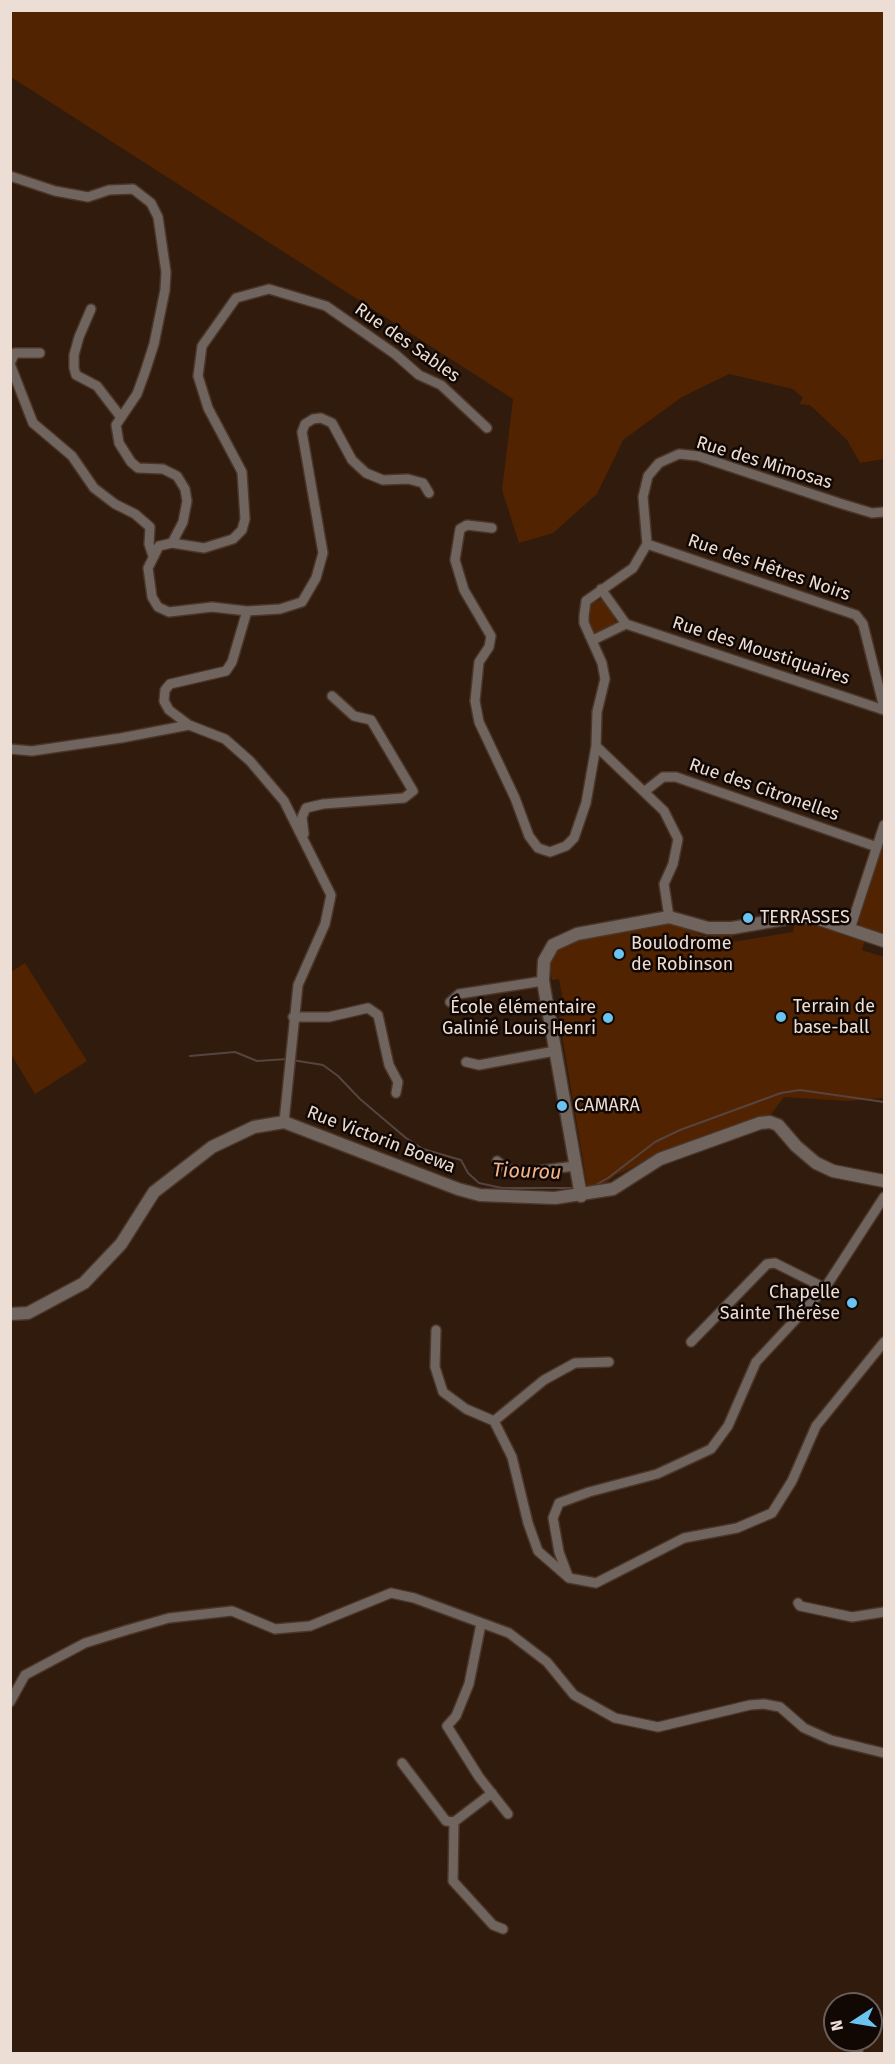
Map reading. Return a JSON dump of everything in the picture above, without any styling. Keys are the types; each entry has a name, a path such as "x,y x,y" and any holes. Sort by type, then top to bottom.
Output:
{"street":[{"path":"10,176 55,191 88,197 109,190 133,189 151,203 158,217 166,272 165,290 154,344 145,372 137,394 120,416 116,434 131,462 138,468 163,469 177,476 185,489 187,501 183,522 172,543 159,546 148,568 152,597 158,607 169,612 212,607 247,611 280,609 302,602 316,578 323,553 302,432 305,424 313,418 321,418 332,423 352,460 366,473 382,480 408,478 423,483 429,493"},
{"name":"Rue des Sables","path":"172,543 204,548 224,542 233,539 242,530 245,519 242,472 208,408 198,376 202,346 236,298 269,290 326,306 395,354 419,375 441,385 487,428"},
{"path":"91,309 76,346 74,368 76,375 97,386 120,416"},
{"path":"40,353 15,353 10,363 33,423 72,456 94,488 115,504 135,514 150,527 149,544 153,556"},
{"name":"Rue des Mimosas","path":"647,544 643,497 648,476 658,464 679,454 698,456 872,513 885,512"},
{"path":"492,528 467,525 460,529 455,560 464,590 491,636 489,647 479,662 475,701 479,722 515,798 529,836 538,848 550,852 566,846 574,838 586,803 596,747 597,712 605,680 593,640 584,623 586,601 633,568 647,544"},
{"name":"Rue des Hêtres Noirs","path":"647,544 856,615 862,624 885,709"},
{"path":"593,640 626,624 601,589"},
{"path":"247,611 232,662 226,671 179,681 165,690 164,701 169,710 189,725 225,739 250,761 284,801 331,895 326,924 298,986 284,1122"},
{"name":"Rue des Moustiquaires","path":"626,624 885,709"},
{"path":"305,843 302,817 306,808 323,804 404,798 413,791 371,720 354,716 332,696"},
{"path":"10,749 32,751 189,725"},
{"path":"596,747 644,792 673,824 678,839 673,864 664,884 669,917"},
{"name":"Rue des Citronelles","path":"644,792 663,777 676,777 877,847"},
{"path":"850,928 885,825"},
{"path":"580,1190 543,981 544,961 553,945 577,934 669,917 708,928 732,928 796,917 816,918 885,941"},
{"path":"450,1002 459,994 543,981"},
{"path":"294,1017 329,1017 368,1008 378,1015 389,1065 398,1082 396,1093"},
{"path":"466,1062 479,1065 555,1051"},
{"name":"Rue Victorin Boewa","path":"10,1314 28,1313 84,1283 121,1244 154,1192 212,1147 254,1127 284,1122 458,1189 486,1196 555,1198 580,1190 613,1189 660,1159 760,1122 778,1125 796,1146 816,1163 833,1171 885,1181"},
{"path":"497,1161 507,1169 525,1172 575,1166"},
{"path":"569,1578 559,1552 553,1518 559,1503 589,1492 657,1474 711,1449 728,1426 756,1362 825,1288 885,1197"},
{"path":"691,1342 766,1264 776,1263 825,1288"},
{"path":"436,1330 435,1367 442,1392 466,1409 494,1421 512,1457 538,1551 569,1578 596,1583 684,1538 737,1528 772,1513 792,1481 819,1421 885,1342"},
{"path":"494,1421 544,1380 574,1364 609,1362"},
{"path":"10,1702 25,1675 85,1643 169,1618 232,1611 275,1629 310,1626 391,1593 465,1616 509,1633 548,1662 574,1695 615,1718 658,1726 750,1705 764,1704 780,1707 804,1728 831,1740 885,1753"},
{"path":"798,1603 800,1606 852,1617 885,1612"},
{"path":"481,1624 469,1684 456,1716 447,1726 508,1815"},
{"path":"402,1763 446,1821 454,1822 492,1793"},
{"path":"454,1822 453,1881 493,1926 503,1929"}],"shaded area":[{"path":"10,11 884,11 884,459 860,463 847,440 810,405 799,404 803,398 793,389 729,374 682,397 623,440 597,494 553,533 519,543 502,490 513,399 11,77"},
{"path":"602,599 610,607 617,625 596,634 592,632 586,617 590,604"},
{"path":"884,839 884,935 861,927 858,922"},
{"path":"809,921 865,939 862,950 884,957 884,1098 846,1101 784,1097 769,1117 670,1150 616,1175 602,1186 588,1190 559,1017 566,1015 559,979 552,980 550,966 554,953 566,942 673,924 704,936 731,933 733,942 793,932 795,922"},
{"path":"25,963 87,1061 35,1094 11,1054 11,972"}],"waterway":[{"name":"Tiourou","path":"190,1056 235,1052 257,1061 287,1059"},
{"name":"Tiourou","path":"292,1060 323,1065 406,1138 423,1149 461,1160 468,1173 479,1183 502,1188 574,1188"},
{"name":"Tiourou","path":"583,1187 592,1187 608,1178 655,1142 680,1130 781,1093 800,1090 884,1102"}],"place":[{"name":"TERRASSES","path":"748,918"},
{"name":"Boulodrome de Robinson","path":"619,954"},
{"name":"Terrain de base-ball","path":"781,1017"},
{"name":"École élémentaire Galinié Louis Henri","path":"608,1018"},
{"name":"CAMARA","path":"562,1106"},
{"name":"Chapelle Sainte Thérèse","path":"852,1303"}]}
